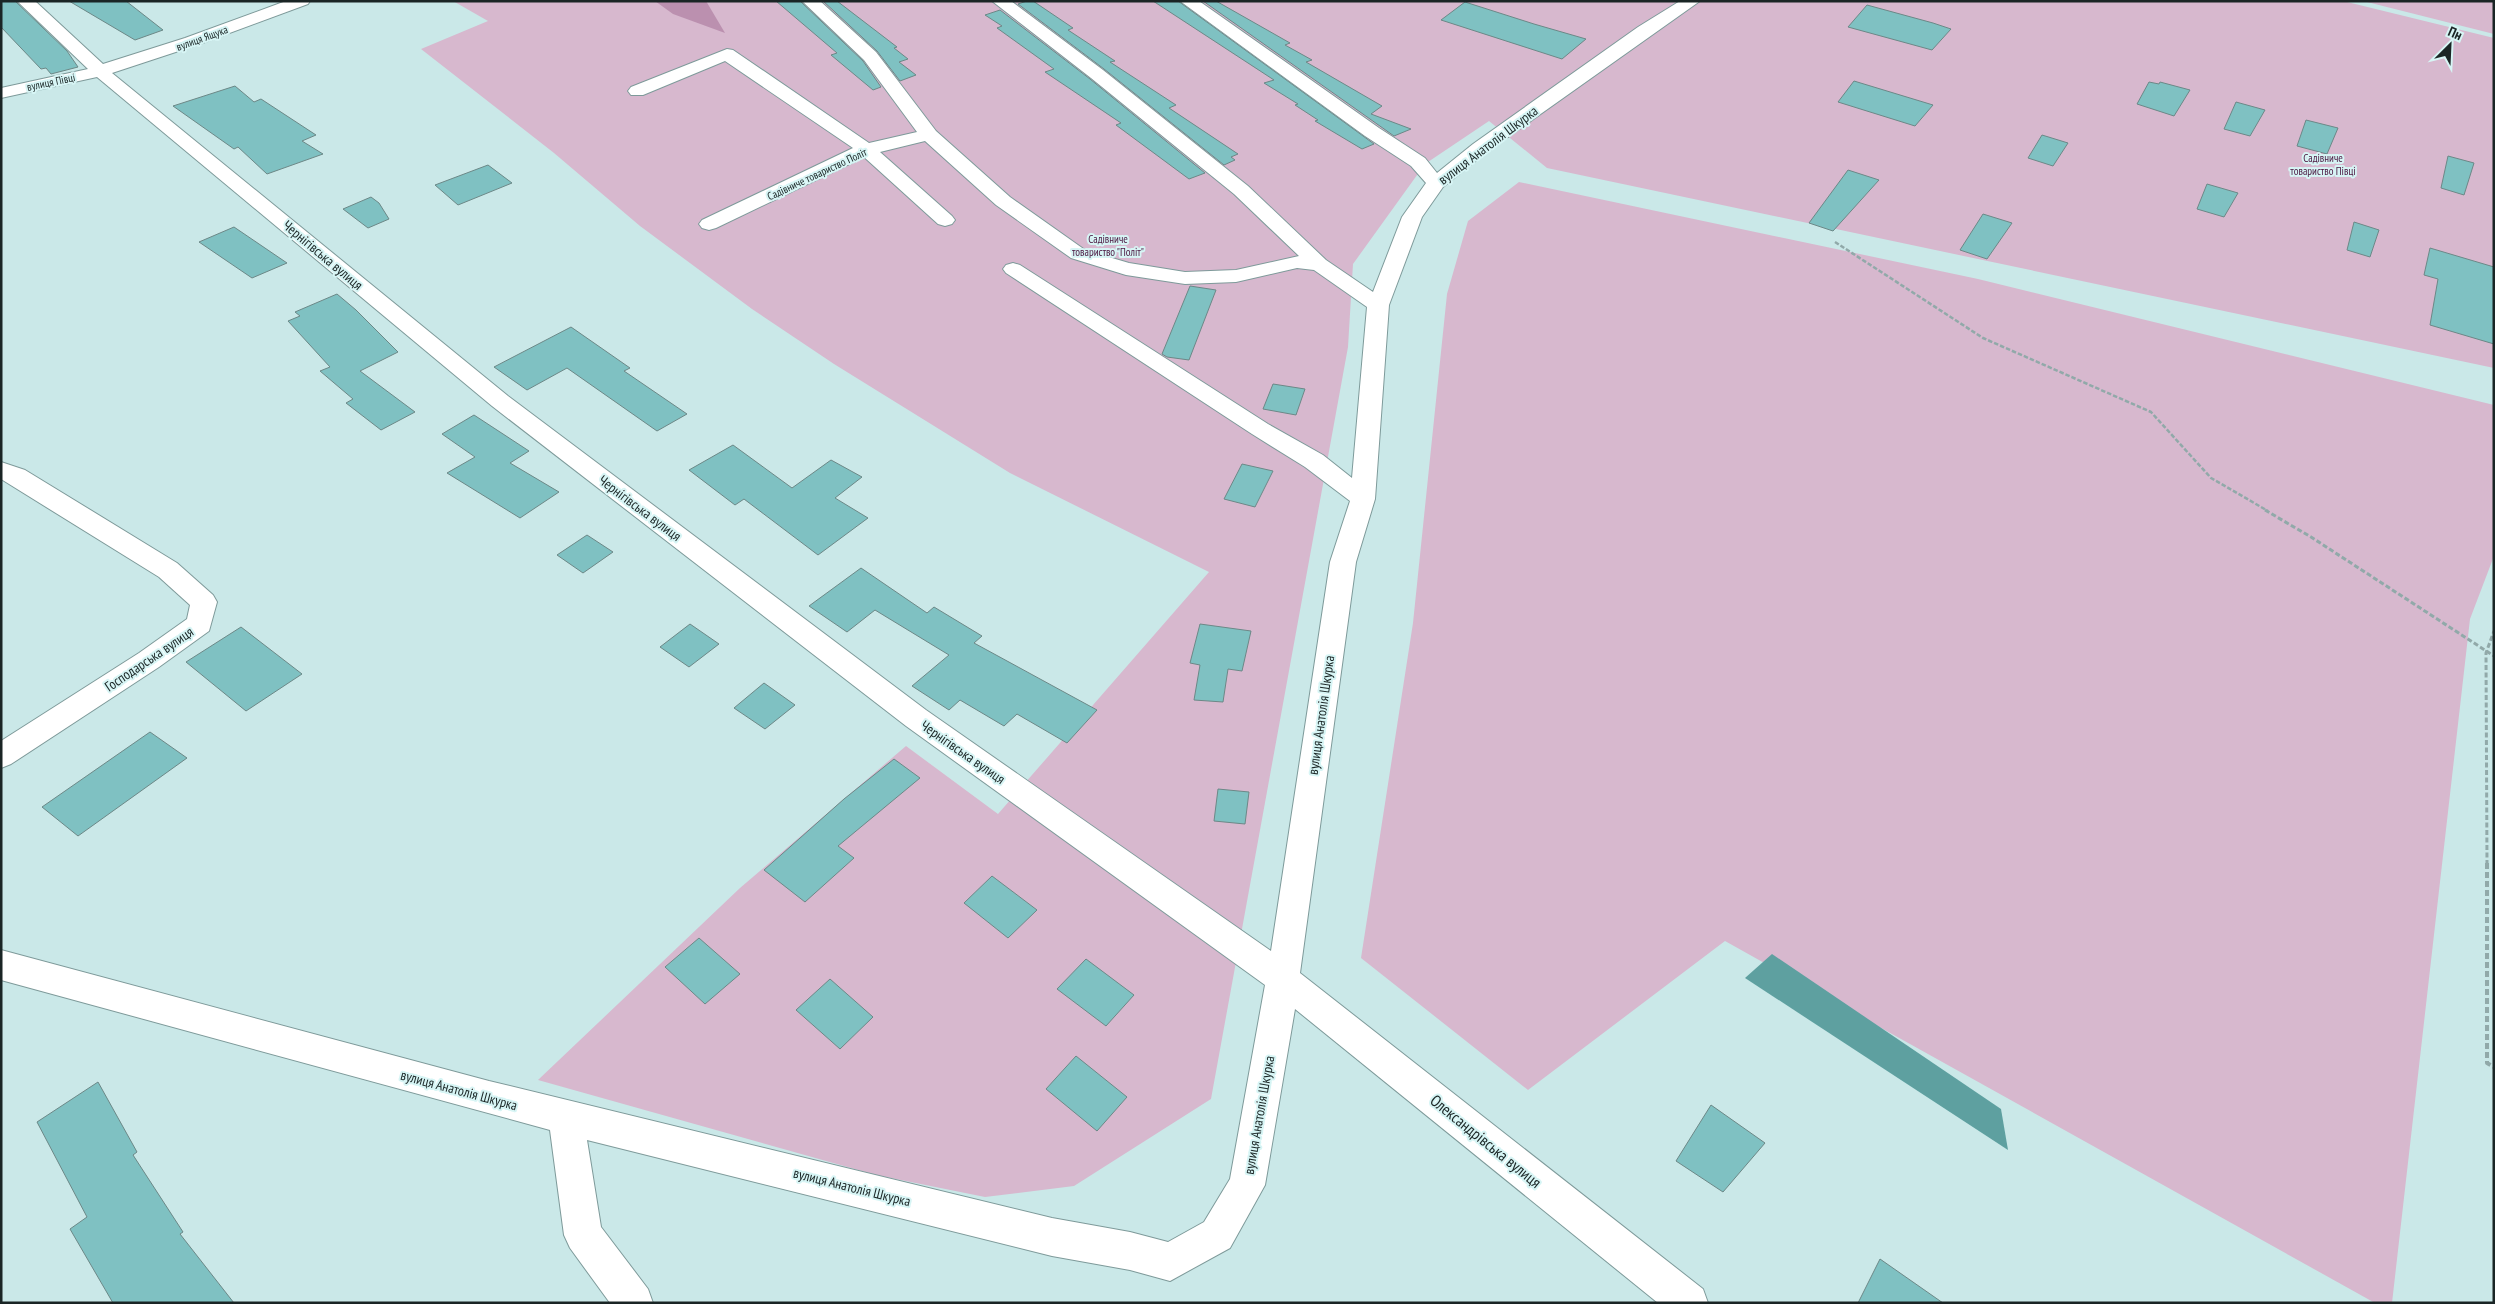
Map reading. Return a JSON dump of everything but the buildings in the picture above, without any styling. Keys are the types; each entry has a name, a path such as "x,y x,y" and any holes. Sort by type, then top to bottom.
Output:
{"street":[{"name":"Чернігівська вулиця","path":"25,1 102,72 508,407 916,718 1283,979"},
{"name":"вулиця Ящука","path":"102,72 157,55 302,1"},
{"path":"810,1 870,56 929,135 1003,201 1078,254 1126,269 1185,278 1236,276 1297,262 1320,264"},
{"path":"1000,1 1097,74 1241,190 1320,264 1378,305"},
{"path":"1188,1 1372,132 1418,162 1436,183"},
{"name":"вулиця Анатолія Шкурка","path":"1,965 489,1098 1052,1237 1130,1251 1170,1262 1217,1235 1247,1185 1283,979 1343,562 1364,500 1378,305 1412,217 1436,183 1480,148 1533,112 1598,62 1692,1"},
{"path":"637,91 727,54 866,149 945,220"},
{"name":"вулиця Півці","path":"1,93 102,72"},
{"name":"Садівниче товариство Політ","path":"709,224 866,149 929,135"},
{"path":"1013,269 1260,429 1314,461 1364,500"},
{"name":"Господарська вулиця","path":"1,470 16,476 168,570 204,602 199,624 149,660 1,756"},
{"name":"Олександрівська вулиця","path":"1283,979 1689,1303"},
{"path":"566,1116 583,1235 634,1303"}],"path":[{"path":"1835,242 1983,338 2152,412 2211,478 2312,537 2486,653 2494,656"},
{"path":"2494,631 2486,653 2486,1063 2494,1067"}],"green space":[{"name":"Садівниче товариство \"Політ\"","path":"453,1 2343,1 2494,38 2494,368 1547,168 1489,121 1425,164 1353,264 1348,347 1211,1099 1074,1186 985,1197 876,1175 538,1080 740,888 906,746 998,814 1209,572 1010,473 834,364 752,309 640,226 554,153 421,49 488,21"},
{"path":"2363,1 2494,1 2494,34"},
{"path":"1519,182 1978,279 2494,405 2494,556 2470,619 2392,1303 2375,1303 1725,941 1528,1090 1361,958 1413,623 1447,294 1468,221"}],"shaded area":[{"path":"655,1 706,1 725,33 673,14"}],"water":[{"path":"1772,954 2001,1109 2008,1150 1745,978"}],"park label":[{"name":"Садівниче товариство Півці","path":"2323,164"}]}
